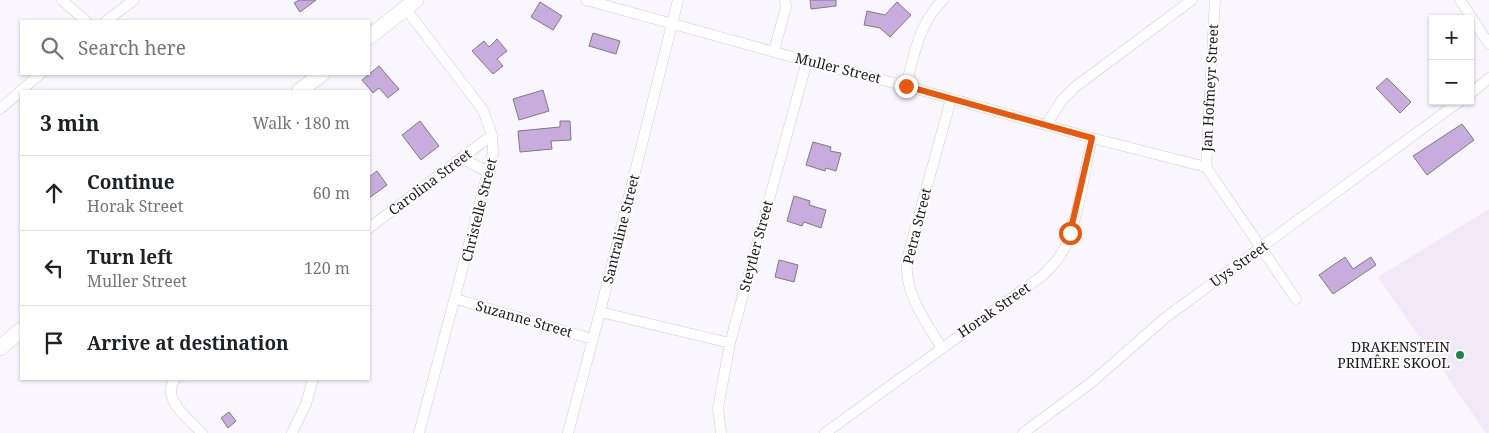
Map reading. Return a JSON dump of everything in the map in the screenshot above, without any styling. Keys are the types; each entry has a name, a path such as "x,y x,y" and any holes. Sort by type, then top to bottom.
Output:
{"street":[{"path":"62,0 85,20"},
{"path":"107,20 134,0"},
{"name":"Muller Street","path":"586,0 1092,138 1206,167"},
{"name":"Santraline Street","path":"568,433 678,0"},
{"path":"774,51 786,7 785,0"},
{"path":"906,86 920,34 933,10 943,0"},
{"path":"1046,125 1062,100 1075,87 1192,0"},
{"name":"Jan Hofmeyr Street","path":"1215,0 1206,167 1296,299"},
{"path":"1460,0 1489,44"},
{"path":"370,36 411,4"},
{"name":"Christelle Street","path":"411,4 483,110 492,135 493,153 490,173 419,433"},
{"name":"Steytler Street","path":"721,433 718,408 730,343 807,61"},
{"path":"22,90 39,75"},
{"path":"300,90 321,75"},
{"path":"1474,91 1489,78"},
{"path":"0,109 20,92"},
{"name":"Petra Street","path":"941,347 909,292 905,277 907,259 951,99"},
{"name":"Uys Street","path":"1023,433 1092,382 1165,318 1455,105"},
{"name":"Carolina Street","path":"370,227 492,135"},
{"name":"Horak Street","path":"826,433 941,347 1042,276 1055,263 1070,233 1092,138"},
{"path":"461,158 490,173"},
{"name":"Suzanne Street","path":"456,299 592,339"},
{"path":"600,312 730,343"},
{"path":"0,348 20,331"},
{"path":"174,380 172,399 202,433"},
{"path":"292,433 306,404 313,380"}],"shaded area":[{"name":"DRAKENSTEIN PRIMÊRE SKOOL","path":"1489,209 1489,433 1486,433 1378,277"}],"building":[{"path":"299,0 316,0 300,12 294,3"},
{"path":"810,0 836,0 836,6 811,9"},
{"path":"540,2 562,16 553,30 531,17"},
{"path":"897,2 911,15 890,37 880,28 864,25 867,11 885,15"},
{"path":"593,33 620,41 616,54 589,46"},
{"path":"497,39 507,51 497,59 503,66 493,74 472,51 484,41 489,47"},
{"path":"379,66 399,89 388,98 379,88 373,93 362,80"},
{"path":"1387,78 1411,102 1400,113 1376,88"},
{"path":"543,90 549,111 519,120 513,99"},
{"path":"420,121 439,146 421,160 402,135"},
{"path":"560,121 570,121 571,140 551,141 552,149 520,152 518,131 560,127"},
{"path":"1462,124 1474,140 1427,175 1413,156"},
{"path":"813,142 831,147 830,151 841,153 836,171 826,168 825,171 806,165"},
{"path":"377,171 387,185 370,197 370,176"},
{"path":"794,196 810,201 809,205 826,210 821,228 804,222 802,226 787,221"},
{"path":"1345,257 1353,269 1371,257 1376,265 1333,294 1319,275"},
{"path":"779,260 798,265 794,282 775,277"},
{"path":"229,412 236,421 228,428 221,418"}],"place":[{"name":"DRAKENSTEIN PRIMÊRE SKOOL","path":"1460,355"}],"route":[{"path":"906,86 1092,138 1070,233"}]}
